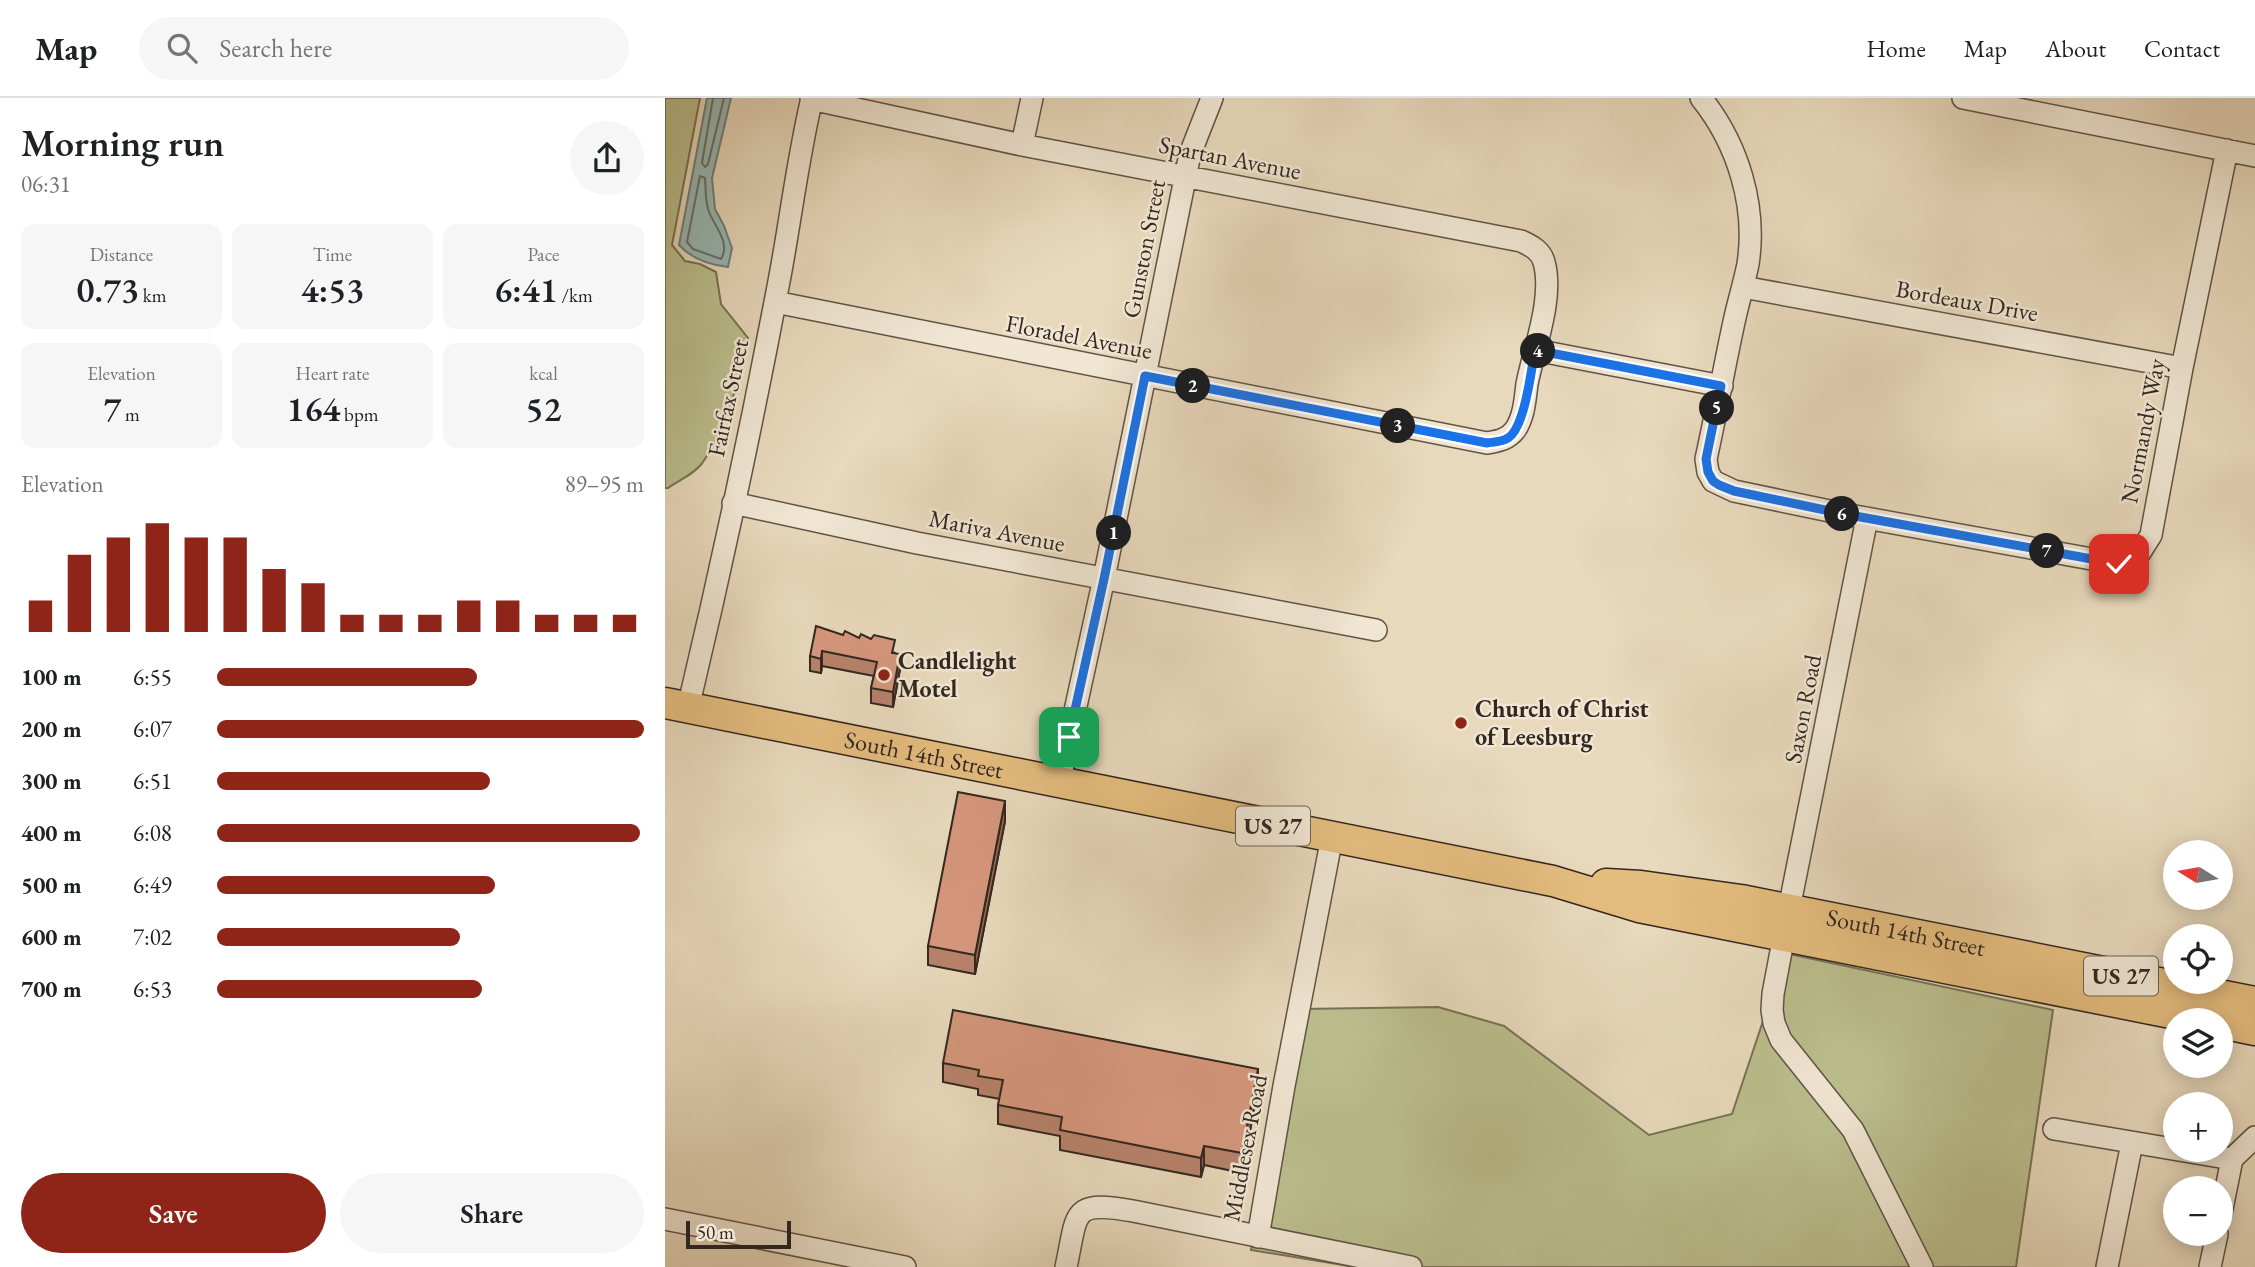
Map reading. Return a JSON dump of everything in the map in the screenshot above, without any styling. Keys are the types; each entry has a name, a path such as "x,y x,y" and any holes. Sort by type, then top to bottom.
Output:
{"highway":[{"name":"South 14th Street","path":"677,706 1553,881 1639,907 1787,923 2255,1002"},
{"name":"South 14th Street","path":"1787,923 2163,1010"},
{"path":"2233,1025 2255,1030"}],"street":[{"name":"Spartan Avenue","path":"811,98 1022,145 1521,241 1531,245 1544,260 1546,276 1541,324 1535,350"},
{"name":"Fairfax Street","path":"677,706 733,503 775,302 811,98"},
{"path":"1022,145 1032,98"},
{"name":"Gunston Street","path":"1059,784 1104,579 1185,176 1195,136 1212,98"},
{"name":"Normandy Way","path":"1701,98 1723,131 1737,162 1750,215 1750,241 1743,287 1706,459 1713,481 1734,491 2119,564 2134,562 2151,536 2227,150"},
{"path":"1974,99 2255,156"},
{"name":"Bordeaux Drive","path":"1743,287 2182,368"},
{"name":"Floradel Avenue","path":"775,302 1487,443 1508,438 1517,428 1525,405 1535,350"},
{"path":"1535,350 1721,386"},
{"name":"Mariva Avenue","path":"733,503 917,543 1376,630"},
{"name":"Saxon Road","path":"1867,518 1773,994 1774,1023 1781,1040 1853,1130 1922,1267"},
{"name":"Middlesex Road","path":"1066,1267 1080,1213 1092,1206 1133,1211 1258,1237 1332,837"},
{"path":"2054,1129 2163,1148"},
{"path":"2233,1158 2255,1137"},
{"path":"2107,1267 2132,1143"},
{"path":"665,1219 905,1267"},
{"path":"1258,1237 1380,1264 1411,1267"},
{"path":"2210,1267 2214,1246"}],"green space":[{"path":"665,98 700,98 672,245 685,261 700,264 716,272 721,304 748,338 731,402 712,448 696,470 668,488 665,488"},
{"path":"1789,954 2053,1010 2016,1267 1931,1267 1789,1037 1780,1010"},
{"path":"1438,1007 1504,1026 1649,1135 1732,1114 1765,1015 1846,1133 1913,1267 1355,1267 1251,1250 1300,1009"}],"water":[{"path":"707,98 731,98 712,178 715,209 732,248 728,267 701,260 679,245"}],"building":[{"path":"816,626 843,635 845,631 859,638 861,634 871,639 874,635 895,640 892,653 900,654 893,692 871,688 877,662 822,651 821,659 810,656"},
{"path":"958,792 1005,801 975,955 928,946"},
{"path":"953,1010 1258,1069 1242,1153 1204,1146 1201,1158 1060,1130 1062,1117 998,1105 1003,1080 978,1076 979,1070 943,1063"}],"place":[{"name":"Candlelight Motel","path":"884,675"},
{"name":"Church of Christ of Leesburg","path":"1461,723"}],"route":[{"path":"1069,737 1145,376 1487,443 1508,438 1517,428 1525,405 1535,350 1721,386 1706,459 1713,481 1734,491 1844,514 2119,564"}]}
